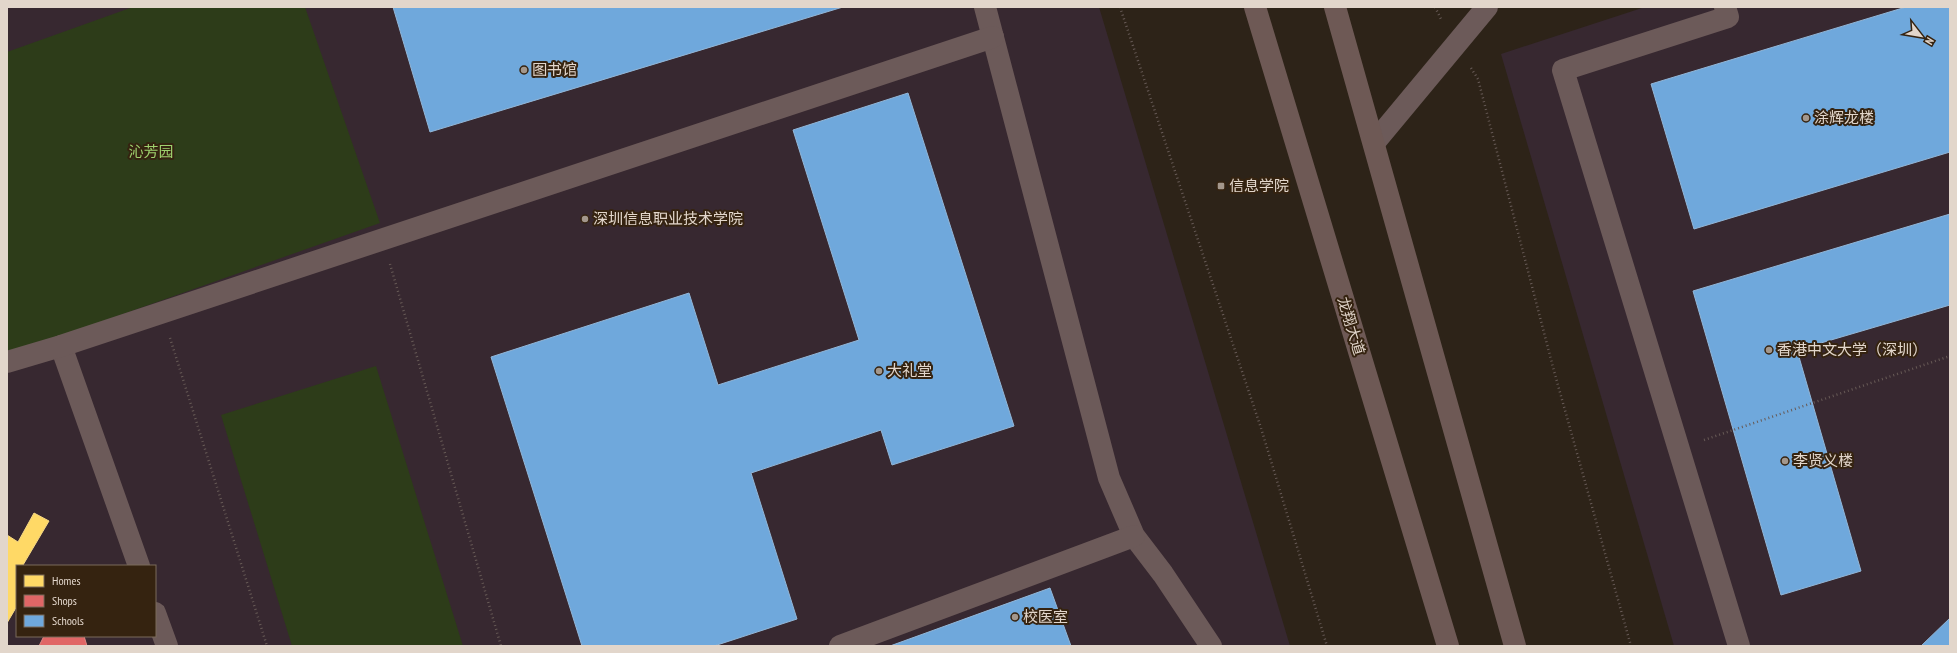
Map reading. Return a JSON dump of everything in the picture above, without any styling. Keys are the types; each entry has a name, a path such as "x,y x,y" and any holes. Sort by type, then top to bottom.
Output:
{"main road":[{"name":"龙翔大道","path":"1255,7 1448,646"},
{"path":"1335,7 1516,646"}],"street":[{"path":"985,7 1109,478 1134,536 1163,574 1211,646"},
{"path":"1374,143 1487,7"},
{"path":"1725,7 1728,17 1563,70 1739,646"},
{"path":"7,362 162,313 993,37"},
{"path":"61,346 139,565"},
{"path":"840,646 1134,536"},
{"path":"156,616 167,646"}],"path":[{"path":"1120,7 1261,428 1327,646"},
{"path":"1436,7 1456,45 1478,79 1554,371 1631,646"},
{"path":"383,239 500,646"},
{"path":"162,313 267,646"},
{"path":"1679,448 1950,356"}],"shaded area":[{"name":"深圳信息职业技术学院","path":"7,7 1099,7 1290,646 7,646"},
{"name":"香港中文大学（深圳）","path":"1645,7 1950,7 1950,646 1674,646 1501,54"}],"green space":[{"name":"沁芳园","path":"133,7 305,7 380,223 7,355 7,52"},
{"path":"376,366 463,646 292,646 221,415"}],"building: Homes":[{"path":"34,513 49,521 23,565 16,565 16,608 7,623 7,535 18,542"}],"building: Shops":[{"path":"44,637 84,637 87,646 39,646"}],"building: Schools":[{"name":"图书馆","path":"393,7 843,7 430,132"},
{"name":"涂辉龙楼","path":"1906,7 1950,7 1950,152 1694,229 1651,84"},
{"name":"大礼堂","path":"908,93 1014,426 892,465 881,430 751,473 797,619 714,646 582,646 491,357 689,293 718,385 859,340 793,130"},
{"name":"李贤义楼","path":"1950,214 1950,305 1797,350 1861,571 1781,595 1693,291"},
{"name":"校医室","path":"1050,588 1071,646 890,646"},
{"path":"1950,618 1950,646 1921,646"}],"place":[{"name":"图书馆","path":"524,70"},
{"name":"涂辉龙楼","path":"1806,118"},
{"name":"信息学院","path":"1221,186"},
{"name":"深圳信息职业技术学院","path":"585,219"},
{"name":"香港中文大学（深圳）","path":"1769,350"},
{"name":"大礼堂","path":"879,371"},
{"name":"李贤义楼","path":"1785,461"},
{"name":"校医室","path":"1015,617"}]}
